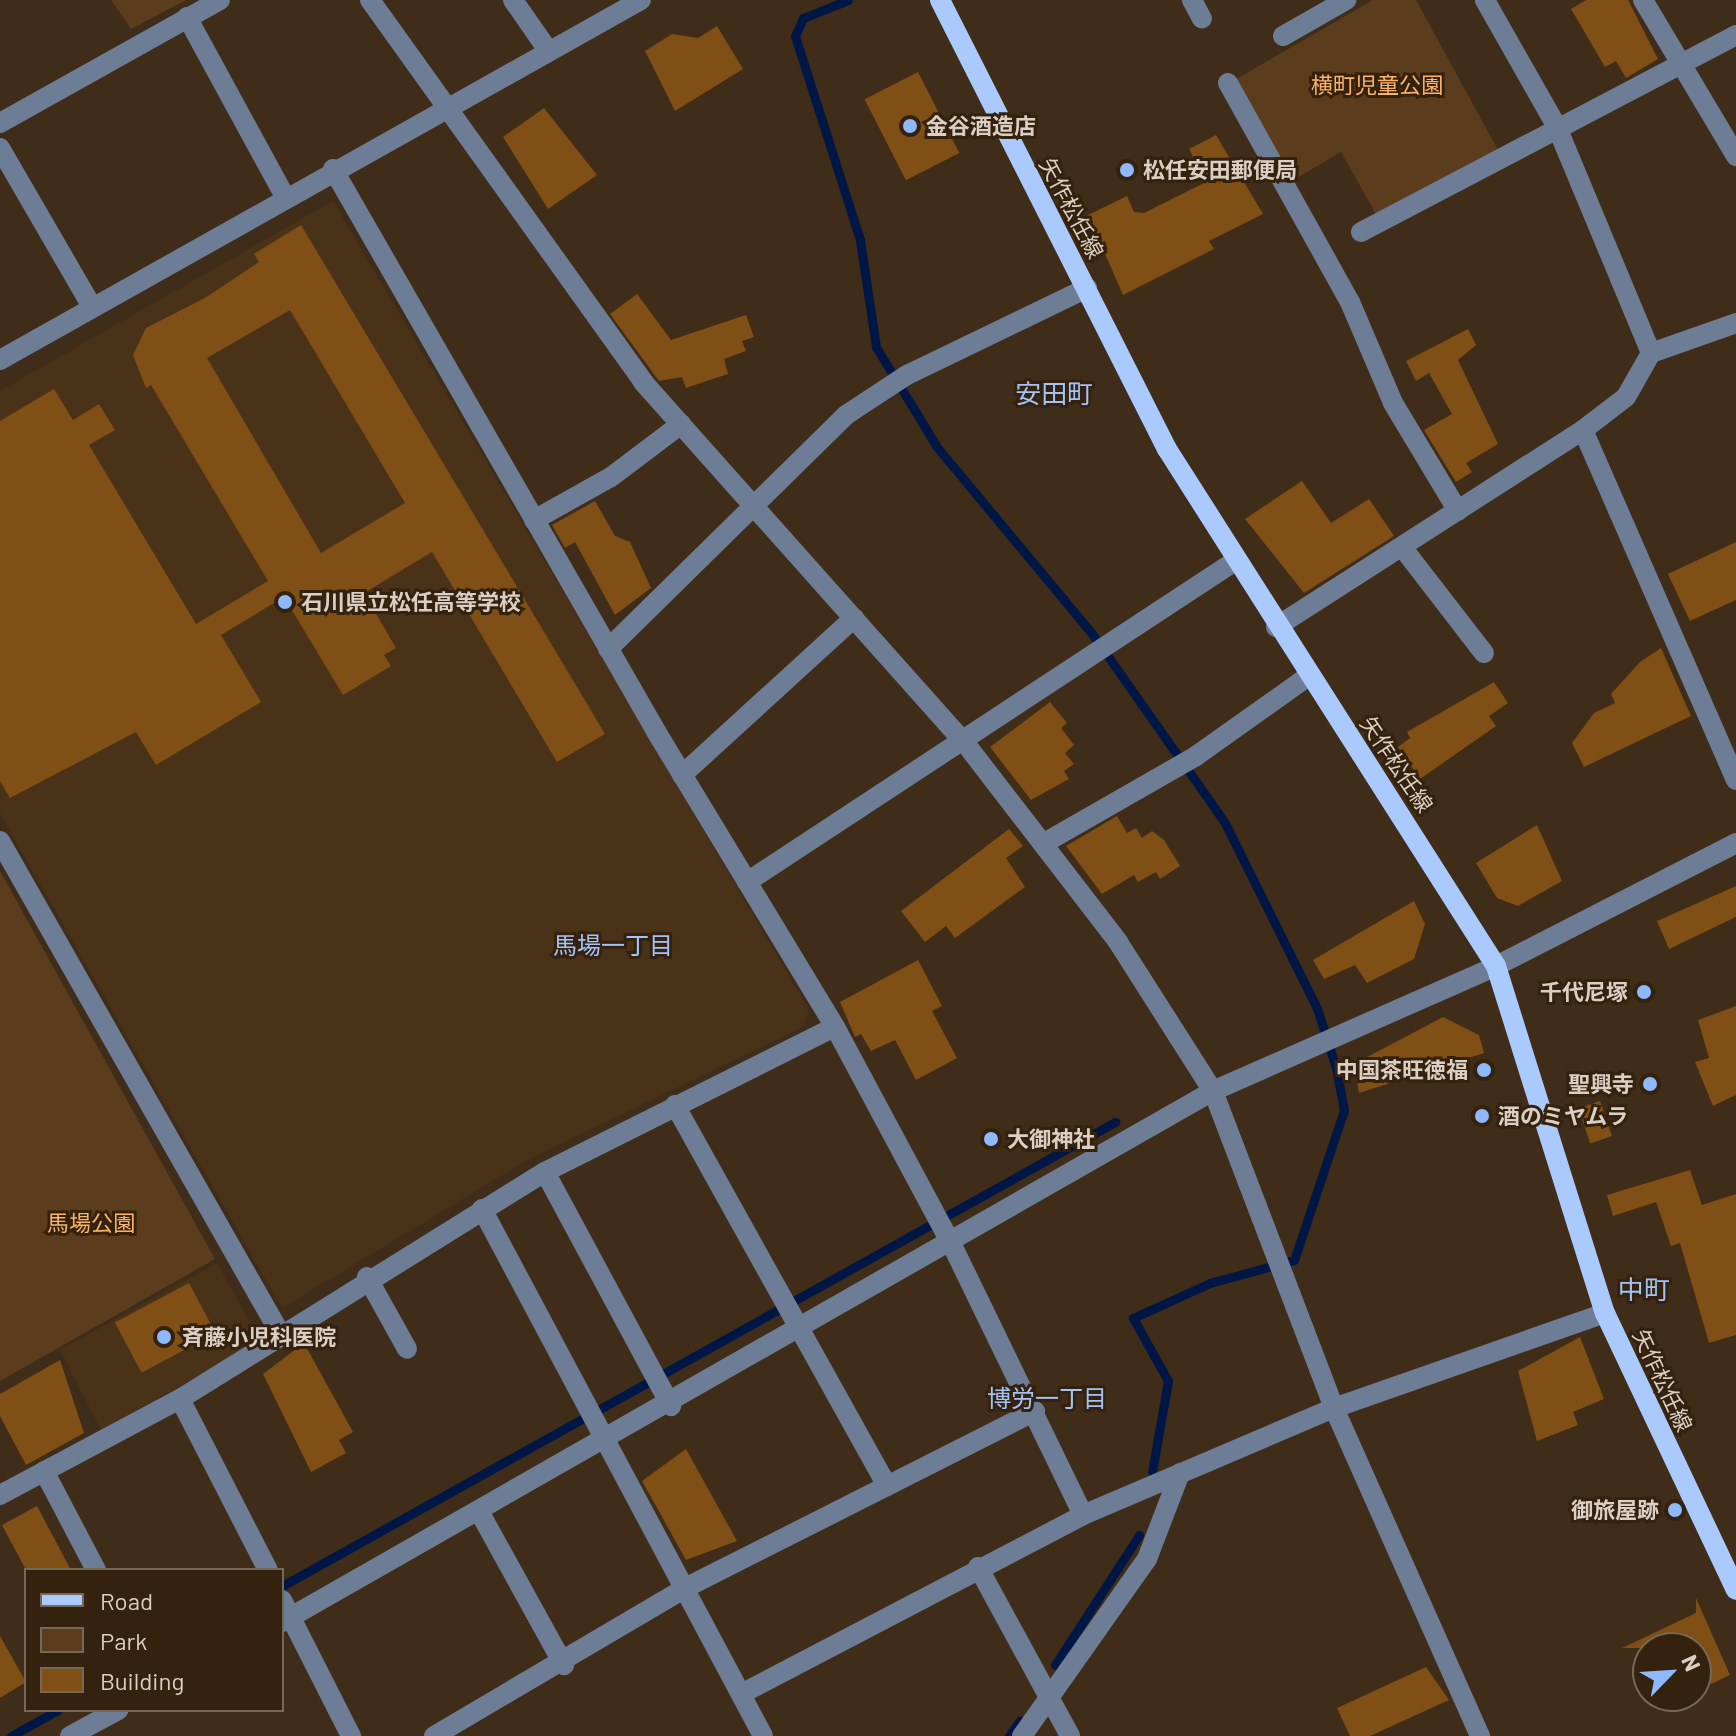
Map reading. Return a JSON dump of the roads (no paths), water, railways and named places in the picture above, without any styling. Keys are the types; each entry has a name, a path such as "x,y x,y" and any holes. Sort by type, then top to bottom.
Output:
{"main road":[{"name":"矢作松任線","path":"940,0 1167,449 1307,677 1399,807 1496,966 1605,1313 1736,1590"}],"street":[{"path":"0,123 220,0"},
{"path":"370,0 444,106 681,424 965,743 1046,842 1213,1091 1334,1408 1480,1736"},
{"path":"513,0 547,49"},
{"path":"0,360 444,106 641,0"},
{"path":"1192,0 1202,19"},
{"path":"1283,36 1346,0"},
{"path":"1485,0 1557,127 1651,353"},
{"path":"1643,0 1736,156"},
{"path":"187,17 285,197"},
{"path":"1361,232 1736,35"},
{"path":"1228,83 1350,302 1393,403 1458,511"},
{"path":"0,148 92,307"},
{"path":"333,169 608,649 835,1027 952,1245 1083,1515"},
{"path":"608,649 750,502 846,415 907,375 1087,288"},
{"path":"1276,627 1583,430 1626,397 1651,353 1736,323"},
{"path":"534,520 611,477 681,424"},
{"path":"1583,430 1736,780"},
{"path":"1402,547 1484,653"},
{"path":"747,882 965,743 1235,561"},
{"path":"682,775 854,618"},
{"path":"1046,842 1196,756 1307,677"},
{"path":"0,841 280,1333"},
{"path":"351,1736 285,1613 480,1513 608,1442 1213,1091 1496,966 1736,843"},
{"path":"0,1495 180,1399 367,1277 545,1172 835,1027"},
{"path":"675,1105 887,1486"},
{"path":"545,1172 671,1406"},
{"path":"482,1209 687,1587 763,1736"},
{"path":"367,1277 407,1349"},
{"path":"743,1693 978,1567 1083,1515 1334,1408 1605,1313"},
{"path":"180,1399 267,1568"},
{"path":"434,1736 564,1665 687,1587 1035,1411"},
{"path":"44,1471 95,1568"},
{"path":"1022,1736 1048,1695 1147,1559 1180,1473"},
{"path":"480,1513 564,1665"},
{"path":"978,1567 1070,1736"},
{"path":"70,1736 114,1712"}],"waterway":[{"path":"848,0 803,18 795,36 860,240 876,347 937,447 1093,635 1225,823 1317,1008 1336,1068 1344,1110 1294,1260 1210,1283 1133,1318 1168,1381 1152,1472"},
{"path":"284,1585 1115,1122"},
{"path":"1055,1665 1139,1535"},
{"path":"11,1736 54,1712"},
{"path":"1009,1736 1020,1720"}],"place":[{"name":"金谷酒造店","path":"910,126"},
{"name":"松任安田郵便局","path":"1127,170"},
{"name":"石川県立松任高等学校","path":"285,602"},
{"name":"千代尼塚","path":"1644,992"},
{"name":"中国茶旺徳福","path":"1484,1070"},
{"name":"聖興寺","path":"1650,1084"},
{"name":"酒のミヤムラ","path":"1482,1116"},
{"name":"大御神社","path":"991,1139"},
{"name":"斉藤小児科医院","path":"164,1337"},
{"name":"御旅屋跡","path":"1675,1510"}],"district":[{"name":"安田町","path":"1054,393"},
{"name":"馬場一丁目","path":"613,945"},
{"name":"中町","path":"1644,1289"},
{"name":"博労一丁目","path":"1047,1398"}],"park label":[{"name":"横町児童公園","path":"1377,85"},
{"name":"馬場公園","path":"91,1223"}]}
